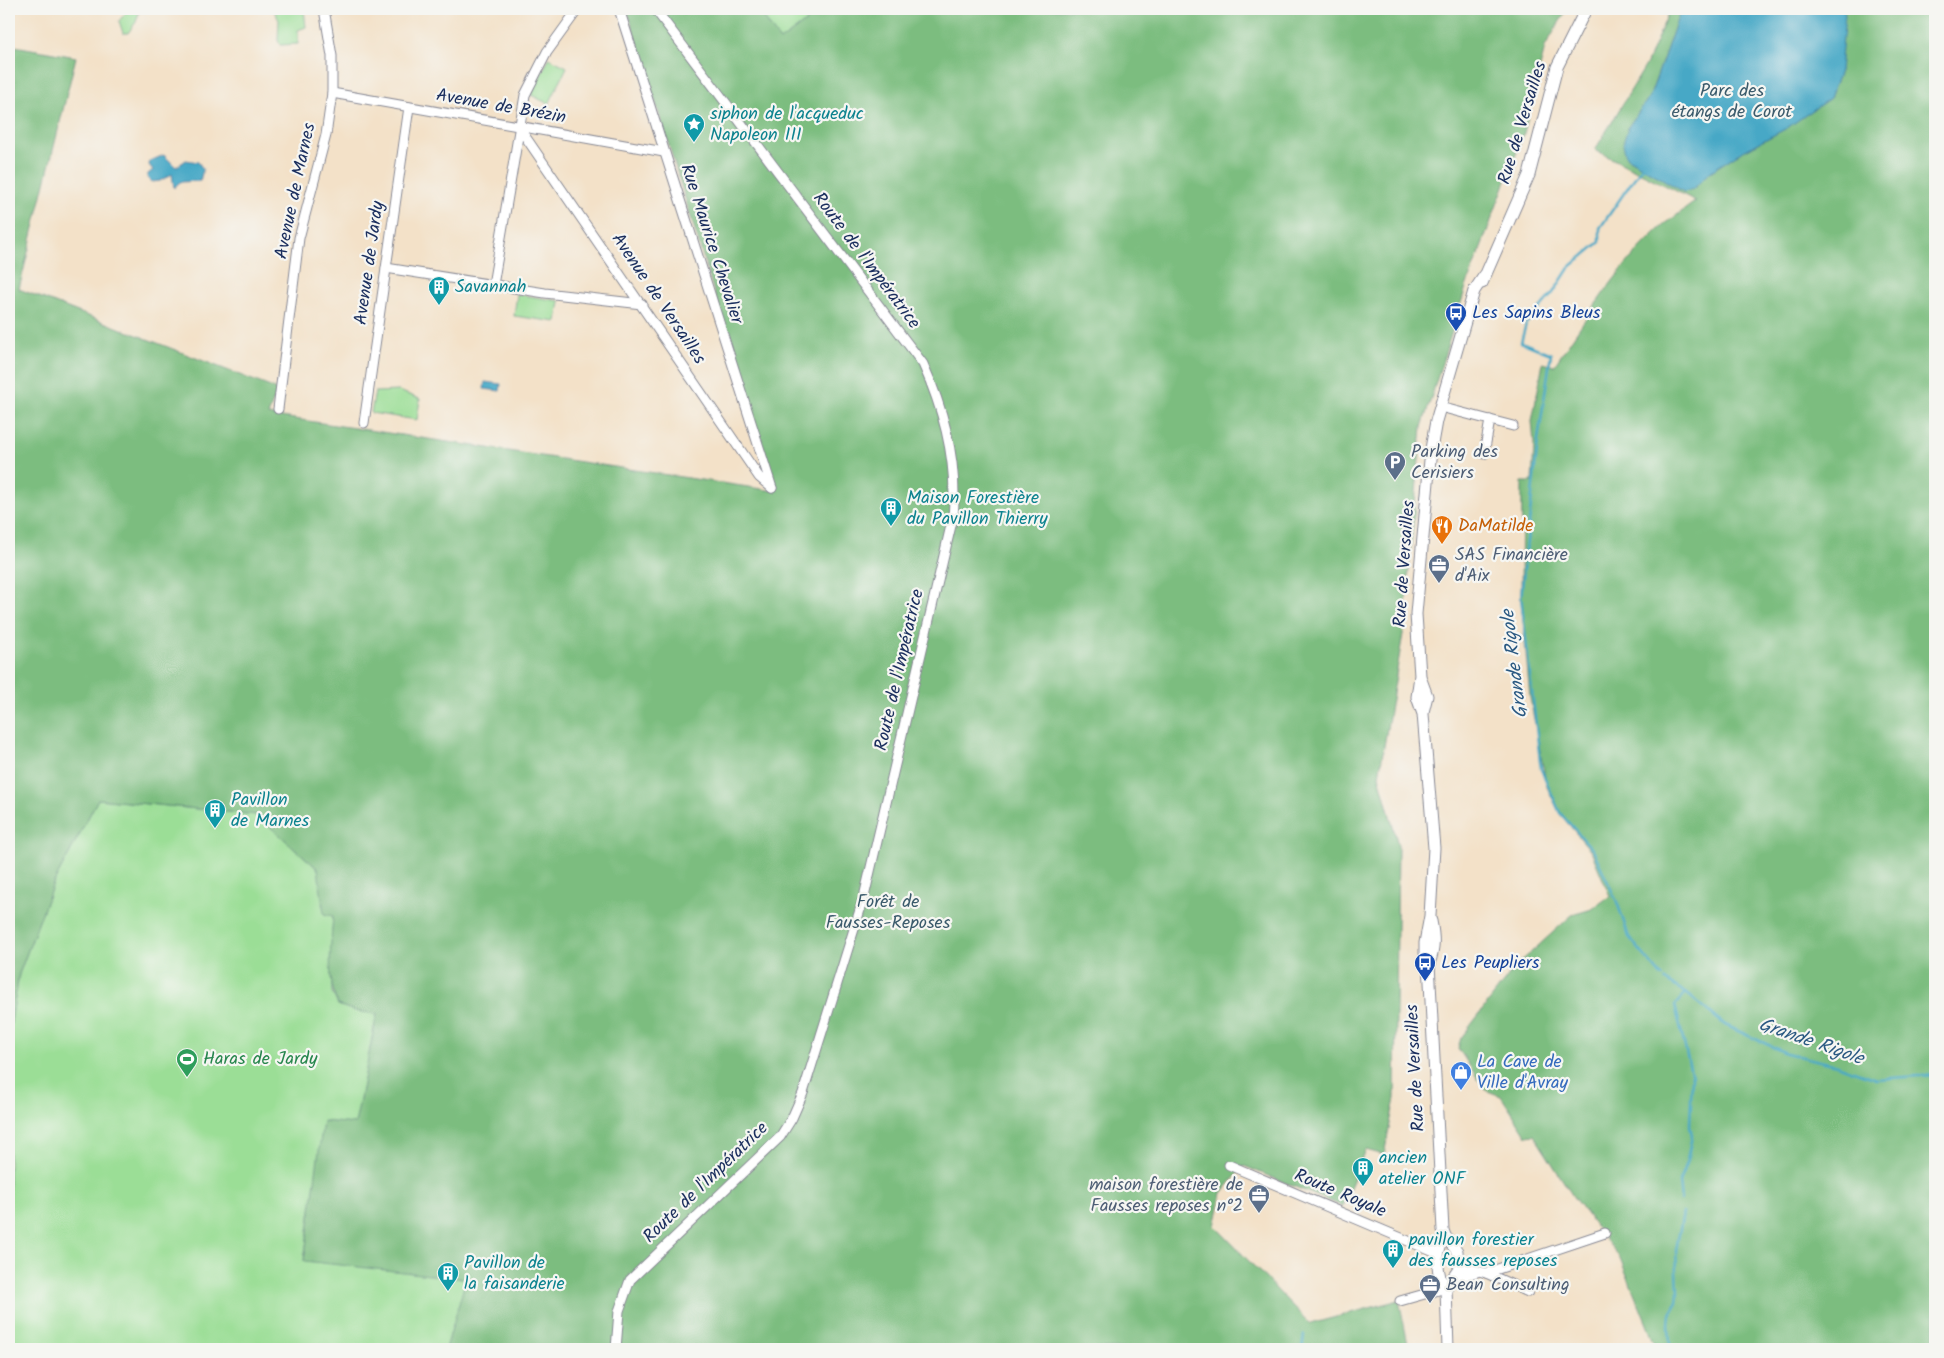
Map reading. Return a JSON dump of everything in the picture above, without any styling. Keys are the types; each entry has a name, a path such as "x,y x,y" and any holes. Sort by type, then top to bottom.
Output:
{"main road":[{"name":"Rue de Versailles","path":"1445,1236 1429,963 1433,954 1434,943 1430,916 1434,848 1423,714 1427,696 1420,676 1416,614 1431,449 1440,407 1474,291 1484,276 1529,175 1557,67 1586,9"},
{"path":"1448,1349 1449,1284 1459,1269 1457,1251 1445,1236 1439,1245 1440,1278 1449,1284"}],"street":[{"name":"Avenue de Marnes","path":"278,409 299,238 326,134 332,93 332,56 324,9"},
{"path":"493,284 518,126 525,96 547,52 578,9"},
{"name":"Rue Maurice Chevalier","path":"619,9 772,488"},
{"name":"Route de l'Impératrice","path":"616,1349 619,1311 630,1280 780,1137 792,1118 803,1093 864,897 953,517 955,496 948,432 939,400 923,364 655,9"},
{"name":"Avenue de Brézin","path":"332,93 664,152"},
{"name":"Avenue de Jardy","path":"364,423 409,107"},
{"name":"Avenue de Versailles","path":"518,126 759,477 772,488"},
{"path":"386,268 642,304"},
{"path":"1440,407 1513,426"},
{"path":"1484,454 1490,420"},
{"name":"Route Royale","path":"1229,1165 1439,1254"},
{"path":"1400,1301 1482,1272 1605,1233"},
{"path":"1458,1260 1464,1267 1482,1272 1528,1292"}],"green space":[{"path":"129,9 140,9 136,22 128,33 123,33 119,21"},
{"path":"273,9 304,9 306,27 298,30 298,44 280,45 278,40 279,20"},
{"name":"Forêt de Fausses-Reposes","path":"627,9 758,9 780,41 823,9 1567,9 1545,47 1524,133 1466,287 1422,427 1403,634 1379,776 1398,845 1395,1098 1384,1155 1366,1150 1342,1206 1244,1166 1222,1193 1215,1226 1310,1324 1399,1300 1409,1349 446,1349 466,1279 304,1261 323,1121 355,1124 377,1014 355,1011 338,1005 334,995 331,973 333,916 324,914 318,869 257,815 98,799 53,884 19,974 9,1034 9,45 76,57 19,289 273,388 277,391 268,415 775,491"},
{"path":"758,9 823,9 780,41"},
{"path":"1670,9 1681,9 1650,96 1628,127 1626,157 1684,192 1693,189 1710,172 1736,155 1787,128 1830,98 1840,71 1844,9 1935,9 1935,1349 1657,1349 1620,1258 1574,1198 1534,1135 1527,1136 1501,1096 1485,1090 1458,1048 1461,1038 1516,966 1572,915 1592,909 1610,896 1591,851 1560,814 1547,787 1530,698 1521,598 1522,482 1532,482 1534,444 1532,421 1543,363 1554,366 1605,291 1634,255 1665,224 1696,201 1595,150 1646,65"},
{"path":"549,58 567,67 549,104 531,95"},
{"path":"517,294 560,301 557,322 514,316"},
{"path":"399,391 420,399 417,420 371,413 375,392"},
{"name":"Haras de Jardy","path":"98,799 257,815 318,869 333,916 331,953 332,992 338,1005 355,1011 377,1013 355,1125 324,1121 304,1260 467,1279 446,1349 9,1349 9,1034 19,974 53,884"}],"water":[{"path":"1681,9 1844,9 1845,15 1840,71 1830,98 1787,128 1736,155 1710,172 1693,189 1684,192 1626,157 1623,144 1628,127 1650,96"},
{"path":"164,155 176,167 186,160 198,162 203,169 200,181 180,182 174,188 172,174 160,181 152,182 147,178 148,174 153,170 149,165 150,161"},
{"path":"485,382 501,384 500,391 484,389"}],"waterway":[{"name":"Grande Rigole","path":"1642,167 1600,228 1600,242 1569,268 1553,293 1526,324 1521,342 1551,354 1538,440 1521,597 1541,769 1560,813 1593,850 1617,902 1629,937 1662,977"},
{"name":"Grande Rigole","path":"1665,980 1686,993 1725,1025 1786,1053 1837,1065 1876,1079 1934,1075"},
{"path":"1681,1200 1679,1182 1687,1160 1692,1136 1690,1125 1692,1077 1675,1005 1686,993"},
{"path":"1670,1348 1670,1314 1677,1302 1678,1293 1676,1250 1683,1213"},
{"path":"1302,1349 1304,1335"}],"place":[{"name":"siphon de l'acqueduc Napoleon III","path":"694,143"},
{"name":"Savannah","path":"439,306"},
{"name":"Les Sapins Bleus","path":"1456,332"},
{"name":"Parking des Cerisiers","path":"1395,481"},
{"name":"Maison Forestière du Pavillon Thierry","path":"891,527"},
{"name":"DaMatilde","path":"1442,545"},
{"name":"SAS Financière d'Aix","path":"1439,584"},
{"name":"Pavillon de Marnes","path":"215,829"},
{"name":"Les Peupliers","path":"1425,982"},
{"name":"Haras de Jardy","path":"187,1078"},
{"name":"La Cave de Ville d'Avray","path":"1461,1091"},
{"name":"ancien atelier ONF","path":"1363,1187"},
{"name":"maison forestière de Fausses reposes n°2","path":"1259,1214"},
{"name":"pavillon forestier des fausses reposes","path":"1393,1269"},
{"name":"Pavillon de la faisanderie","path":"448,1292"},
{"name":"Bean Consulting","path":"1430,1304"}],"park label":[{"name":"Parc des étangs de Corot","path":"1732,101"}]}
